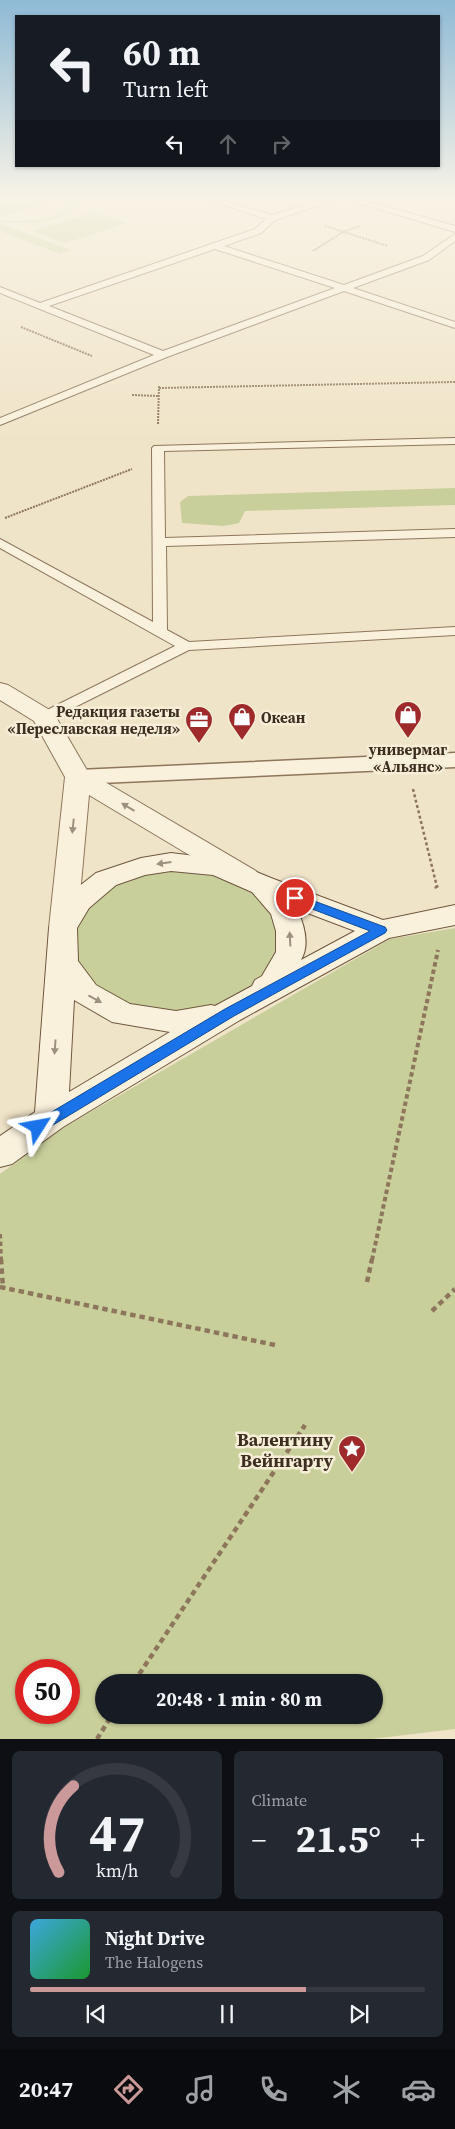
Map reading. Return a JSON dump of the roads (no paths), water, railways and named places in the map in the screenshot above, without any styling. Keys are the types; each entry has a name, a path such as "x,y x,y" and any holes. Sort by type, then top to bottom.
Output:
{"main road":[{"path":"0,1154 51,1118 273,984 290,952 290,932 284,911 260,885 78,777 44,717 4,696"},
{"path":"51,1118 63,928 78,777"},
{"path":"381,930 260,885 218,866 171,862 141,866 106,879 78,902 63,928 63,962 85,993 123,1014 176,1022 229,1012 381,930 450,916"}],"street":[{"path":"78,777 455,760"}],"lane":[{"path":"40,306 122,278"},
{"path":"314,278 455,325"},
{"path":"0,422 163,355 371,278"},
{"path":"0,290 163,355"},
{"path":"160,631 158,453 455,441"},
{"path":"160,542 455,533"},
{"path":"0,543 186,646"},
{"path":"44,717 186,646 455,631"}],"place":[{"name":"универмаг «Альянс»","path":"408,739"},
{"name":"Океан","path":"242,741"},
{"name":"Редакция газеты «Переславская неделя»","path":"199,744"},
{"name":"Валентину Вейнгарту","path":"352,1473"}]}
